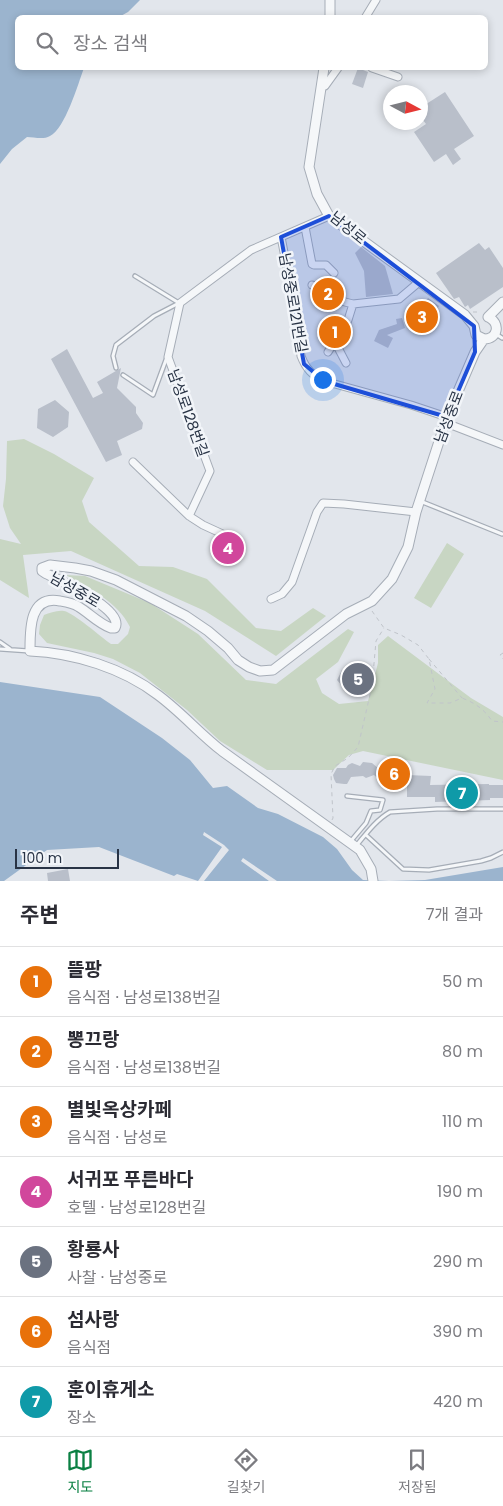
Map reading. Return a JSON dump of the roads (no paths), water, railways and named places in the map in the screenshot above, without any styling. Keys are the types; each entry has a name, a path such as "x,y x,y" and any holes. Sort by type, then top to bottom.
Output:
{"street":[{"path":"330,0 330,15"},
{"path":"367,15 376,0"},
{"name":"남성로","path":"324,70 309,167 317,194 329,216 419,282 467,313 483,319"},
{"path":"321,86 325,86 337,70"},
{"path":"378,70 398,77"},
{"path":"180,303 251,250 329,216"},
{"path":"304,227 312,264 314,266 326,265 334,273"},
{"name":"남성중로121번길","path":"281,237 294,298 301,356 311,374 324,381 411,405 503,445"},
{"path":"312,284 327,290 345,302 353,304 398,299 419,282"},
{"name":"남성로128번길","path":"180,303 168,357 210,472 189,516"},
{"path":"328,352 348,320 353,304"},
{"path":"483,319 497,326 499,336 481,338 475,332 483,319 501,304"},
{"name":"남성중로","path":"30,651 30,630 34,614 41,603 46,601 56,600 77,605 111,628 115,628 117,624 113,616 94,600 45,574 42,568 45,566 91,570 116,580 186,616 208,631 228,648 238,660 260,671 274,670 346,614 372,602 392,579 408,547 419,501 447,420 481,338"},
{"path":"335,342 346,363"},
{"path":"133,462 189,516 203,525 240,542"},
{"path":"271,598 282,594 292,582 317,512 323,503 416,512"},
{"path":"30,651 66,656 102,666 146,686 202,736 355,847 371,869 374,881"}],"lane":[{"path":"135,276 180,303"},
{"path":"116,368 113,356 116,345 154,316 180,303"},
{"path":"123,375 153,395 168,357"},
{"path":"419,501 502,534"},
{"path":"0,642 12,650"},
{"path":"0,649 30,651"},
{"path":"347,796 383,800 380,810 371,811 355,847"},
{"path":"355,847 384,815 390,812 437,809 503,809"},
{"path":"366,835 403,869 429,870 475,862 491,858 503,852"}],"water":[{"path":"0,0 140,0 123,15 15,15 15,70 83,70 66,116 56,132 44,138 27,137 12,149 0,164"},
{"path":"0,682 100,697 162,738 190,760 213,788 227,786 258,808 278,814 323,837 337,849 352,870 363,880 389,881 277,881 243,858 241,861 269,881 204,881 229,850 204,832 203,835 222,847 198,881 177,874 174,876 99,847 47,850 4,881 0,881"},
{"path":"503,867 503,881 389,881 425,880"}],"place":[{"name":"뽕끄랑","path":"328,294"},
{"name":"별빛옥상카페","path":"422,317"},
{"name":"뜰팡","path":"335,332"},
{"name":"서귀포 푸른바다","path":"228,548"},
{"name":"황룡사","path":"358,679"},
{"name":"섬사랑","path":"394,774"},
{"name":"훈이휴게소","path":"462,793"}]}
